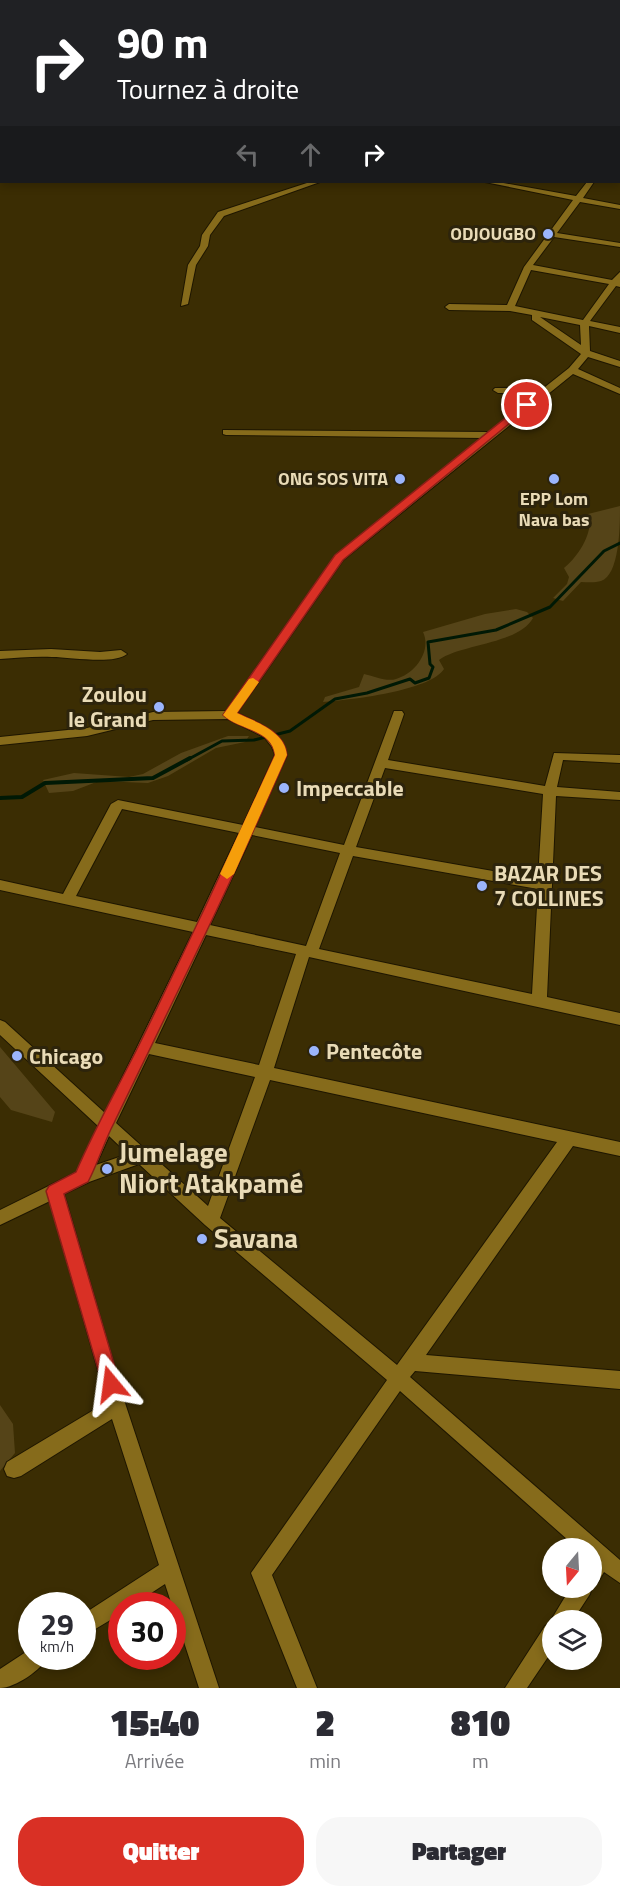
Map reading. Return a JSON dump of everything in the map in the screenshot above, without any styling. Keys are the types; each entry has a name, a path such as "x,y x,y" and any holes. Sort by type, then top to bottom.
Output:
{"street":[{"path":"184,304 192,266 204,246 206,236 221,214 313,183"},
{"path":"495,183 620,207"},
{"path":"510,308 528,267 554,235 557,226 590,183"},
{"path":"554,235 620,245"},
{"path":"230,715 339,558 572,370 586,352 584,324 618,281 528,267"},
{"path":"449,307 510,308 620,330"},
{"path":"538,313 536,318 586,352 620,364"},
{"path":"572,370 620,391"},
{"path":"498,390 546,390"},
{"path":"226,432 490,435"},
{"path":"0,656 51,653 100,656 121,654"},
{"path":"211,1220 308,952 398,714"},
{"path":"0,741 87,732 153,716 230,715 268,734 280,746 281,755 248,831 200,928 146,1047 105,1124 82,1177"},
{"path":"539,1002 543,885 550,790 558,756 620,759"},
{"path":"380,764 550,790 620,796"},
{"path":"67,900 118,804 347,850 543,885"},
{"path":"0,885 620,1019"},
{"path":"0,1026 211,1220 403,1370 581,1538"},
{"path":"146,1047 620,1149"},
{"path":"307,1688 261,1573 569,1138"},
{"path":"0,1218 82,1177 141,1156"},
{"path":"54,1191 117,1406 209,1688"},
{"path":"403,1370 620,1380"},
{"path":"14,1469 117,1406"},
{"path":"602,1558 620,1574"},
{"path":"96,1618 170,1569"},
{"path":"515,1688 542,1648"},
{"path":"0,1681 18,1669"}],"shaded area":[{"path":"620,506 618,548 612,569 607,577 599,582 581,582 563,601 553,598 567,584 569,577 564,568 584,544 589,529 588,514"},
{"path":"516,609 527,612 533,618 526,627 503,638 461,650 439,660 444,669 436,677 407,689 323,702 325,697 359,687 364,674 392,680 410,672 423,654 425,639 423,632 485,614"},
{"path":"228,736 249,736 245,742 216,748 168,776 148,783 99,781 73,791 49,793 43,780 74,773 129,777 143,774 181,753"},
{"path":"0,1047 55,1112 52,1122 11,1110 0,1097"},
{"path":"0,1405 13,1424 15,1453 0,1471"}],"waterway":[{"path":"187,760 222,741 254,740 290,731 335,699 367,693 410,679 415,683 429,678 433,667 430,664 428,642 496,630 550,607 604,551 620,543"},
{"path":"0,798 22,797 45,783 153,778 190,758"}],"slow traffic":[{"path":"227,874 281,755 280,746 264,731 230,715 253,682"}],"place":[{"name":"ODJOUGBO","path":"548,234"},
{"name":"ONG SOS VITA","path":"400,479"},
{"name":"EPP Lom Nava bas","path":"554,479"},
{"name":"Zoulou le Grand","path":"159,707"},
{"name":"Impeccable","path":"284,788"},
{"name":"BAZAR DES 7 COLLINES","path":"482,886"},
{"name":"Pentecôte","path":"314,1051"},
{"name":"Chicago","path":"17,1056"},
{"name":"Jumelage Niort Atakpamé","path":"107,1169"},
{"name":"Savana","path":"202,1239"}],"route":[{"path":"111,1384 54,1191 82,1177 105,1124 146,1047 200,928 248,831 281,755 280,746 264,731 230,715 339,558 527,405"}]}
